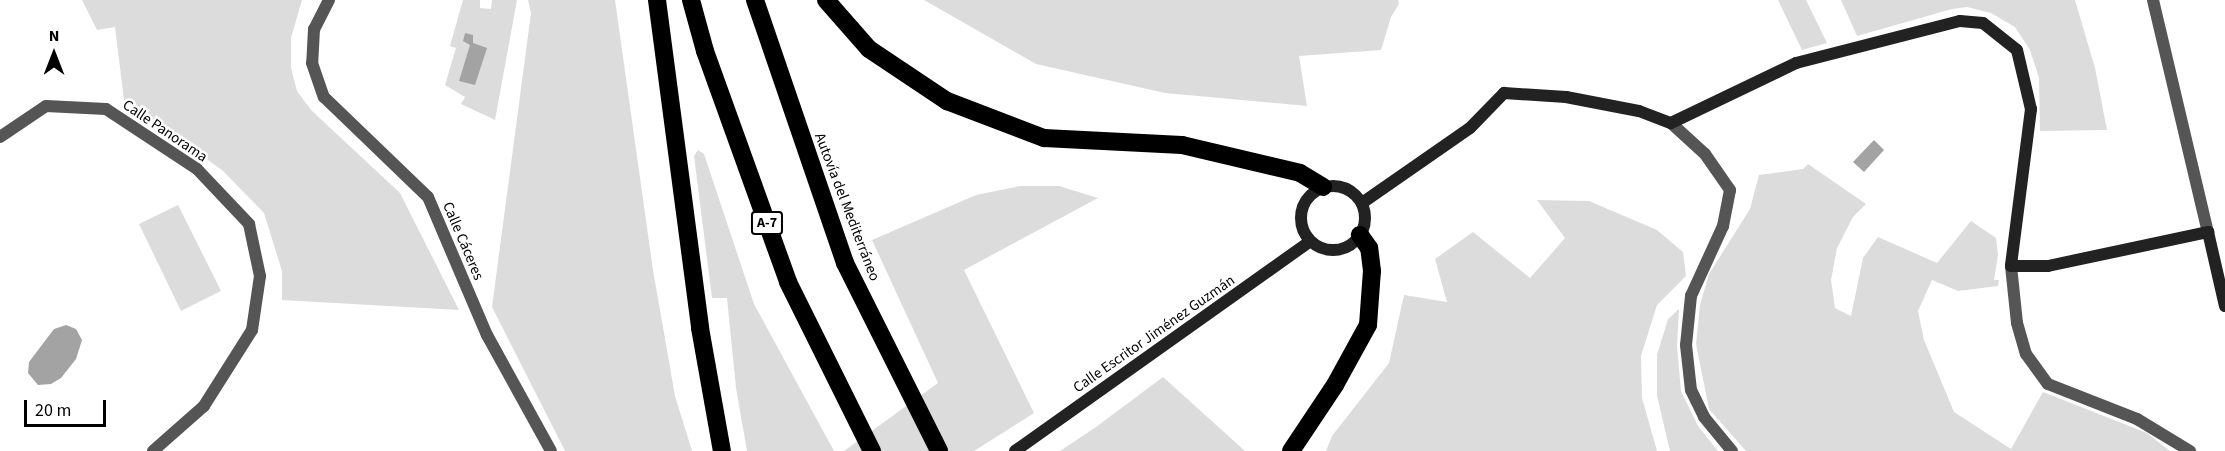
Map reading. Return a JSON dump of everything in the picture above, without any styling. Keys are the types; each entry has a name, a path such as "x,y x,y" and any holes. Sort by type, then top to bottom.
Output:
{"highway":[{"path":"657,0 700,328 722,451"},
{"name":"A-7","path":"691,0 705,51 788,282 868,444"},
{"name":"Autovía del Mediterráneo","path":"755,0 845,263 912,402 939,451"},
{"path":"826,0 869,49 946,101 1044,138 1182,145 1300,173 1323,187"},
{"path":"1291,451 1335,385 1368,325 1372,271 1369,248 1360,235"}],"street":[{"name":"Calle Cáceres","path":"329,0 314,29 312,63 324,97 428,197 487,334 551,451"},
{"path":"2153,0 2225,306"},
{"path":"1671,123 1796,63 1960,21 1983,22 2017,50 2031,109 2011,266 2017,323 2026,354 2049,384 2137,419 2190,451"},
{"path":"1362,203 1470,129 1504,93 1566,97 1639,111 1671,123 1706,154 1730,190 1723,226 1691,296 1686,345 1691,390 1704,417 1731,451"},
{"name":"Calle Panorama","path":"1,134 45,106 106,109 197,169 249,224 260,276 252,330 204,406 153,451"},
{"path":"1341,186 1362,203 1365,214 1360,235 1352,244 1331,250 1310,241 1304,232 1301,210 1313,192 1323,187 1341,186"},
{"path":"2011,266 2048,266 2208,232"},
{"name":"Calle Escritor Jiménez Guzmán","path":"1015,451 1310,241"}],"shaded area":[{"path":"82,0 302,0 291,38 291,68 297,91 311,110 400,193 459,310 282,300 282,271 264,213 222,170 124,100 115,27 97,30"},
{"path":"463,0 480,0 480,8 491,9 492,0 517,0 495,120 461,104 465,97 445,85 456,48 450,46"},
{"path":"528,0 615,0 653,270 675,396 692,451 565,451 492,307 531,13"},
{"path":"924,0 1398,0 1399,4 1391,17 1381,50 1299,56 1307,106 1165,93 1036,64"},
{"path":"1778,0 1806,0 1827,43 1802,50"},
{"path":"1841,0 2075,0 2095,68 2107,130 2040,131 2039,78 2030,50 2015,27 1991,13 1967,7 1952,9 1857,36"},
{"path":"465,33 473,35 473,43 487,48 475,85 459,81 470,45 463,41"},
{"path":"1874,140 1884,150 1864,172 1853,162"},
{"path":"698,150 704,154 754,304 834,451 747,451 736,388 727,298 712,298 694,156"},
{"path":"1808,164 1866,204 1853,217 1837,248 1831,280 1835,308 1851,316 1863,258 1878,237 1937,263 1971,221 1996,238 1998,255 1994,280 1999,280 1998,286 1958,291 1932,280 1918,311 1924,340 1954,412 2011,449 2043,392 2147,433 2170,451 1746,451 1709,409 1696,344 1700,305 1709,274 1750,209 1759,175 1803,169"},
{"path":"1020,186 1059,186 1098,198 964,270 1034,413 974,451 844,451 938,383 872,240 976,195"},
{"path":"1537,200 1589,201 1657,230 1683,252 1686,276 1657,305 1641,356 1642,398 1657,451 1326,451 1332,436 1389,363 1404,295 1447,302 1435,259 1473,232 1530,278 1565,238"},
{"path":"178,205 221,291 181,311 139,224"},
{"path":"1679,309 1677,346 1681,391 1698,426 1718,451 1670,451 1657,396 1657,355 1668,319"},
{"path":"66,325 76,329 82,340 76,359 61,378 51,384 38,385 28,373 29,362 54,329"},
{"path":"1163,377 1245,451 1060,451 1096,427"}]}
